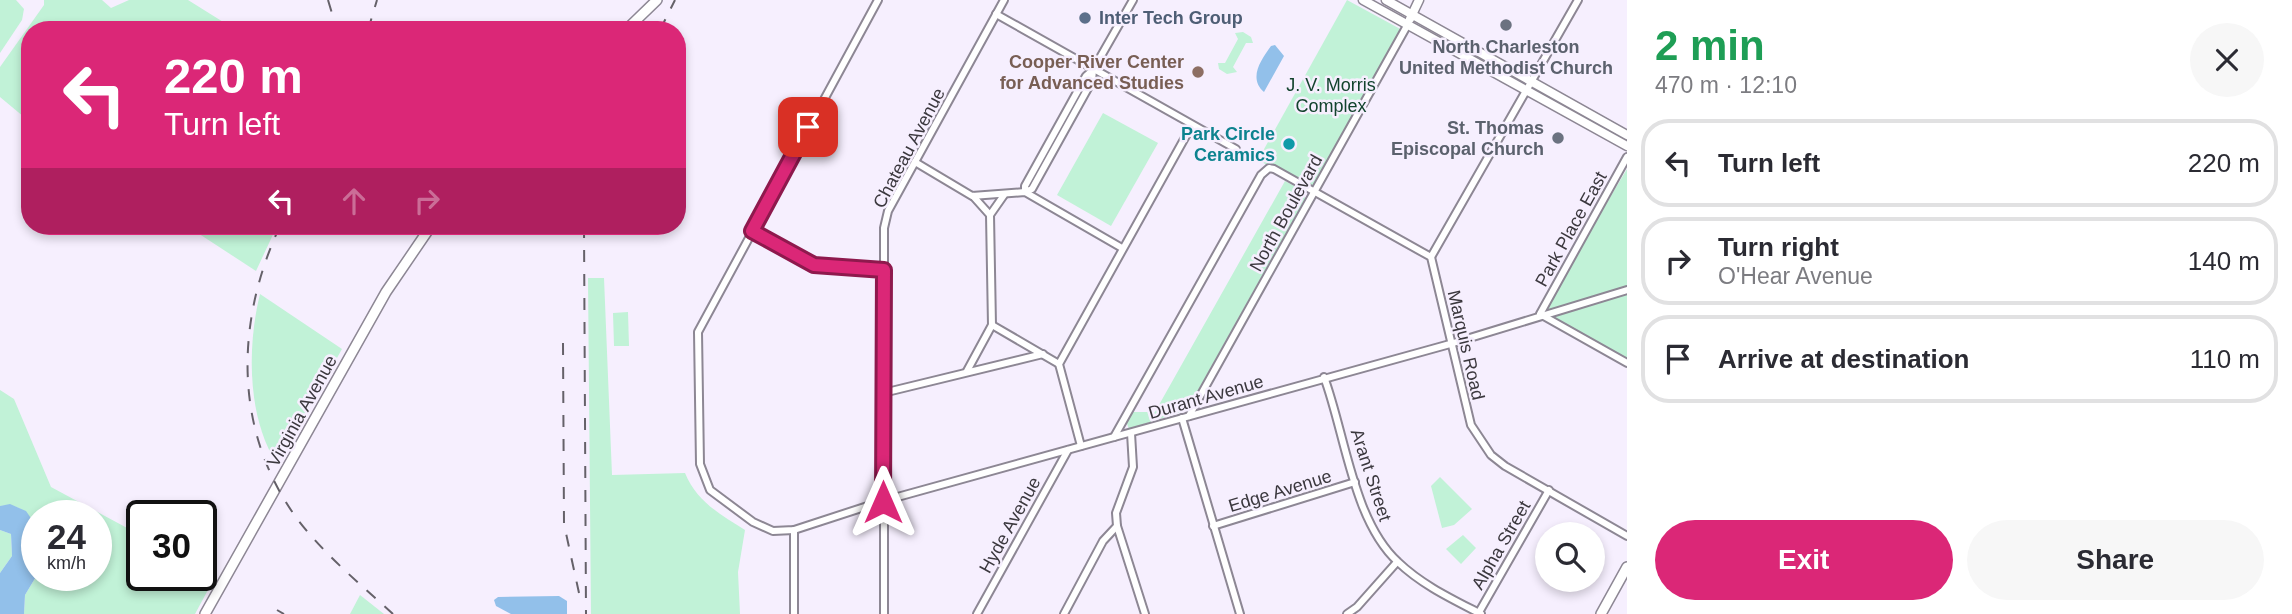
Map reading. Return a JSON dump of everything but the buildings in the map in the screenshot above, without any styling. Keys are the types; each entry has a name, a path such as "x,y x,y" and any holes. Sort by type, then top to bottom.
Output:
{"main road":[{"path":"635,21 657,0"},
{"name":"Virginia Avenue","path":"205,614 386,292 425,235"},
{"path":"1601,614 1627,567"}],"street":[{"path":"794,614 794,530 762,528 705,484 700,464 698,332 878,0"},
{"name":"Chateau Avenue","path":"884,614 884,228 888,211 1004,0"},
{"path":"1026,192 1025,186 1061,120 1133,0"},
{"path":"1363,0 1627,146"},
{"path":"1386,0 1627,135"},
{"path":"1408,24 1419,0"},
{"path":"1114,437 1261,175 1269,168 1274,169 1431,257 1578,0"},
{"path":"996,14 1236,149"},
{"name":"North Boulevard","path":"1186,417 1408,24"},
{"path":"1059,364 1192,125"},
{"name":"Park Place East","path":"1540,314 1627,157"},
{"path":"915,162 972,196 990,215"},
{"path":"972,196 1026,192 1122,248"},
{"path":"967,371 992,325 990,215 1005,195"},
{"path":"752,231 814,265 884,270"},
{"name":"Marquis Road","path":"1431,257 1471,425 1478,438 1505,466 1627,536"},
{"name":"Durant Avenue","path":"794,530 883,502 1450,344 1540,314 1627,290"},
{"path":"1540,314 1627,363"},
{"path":"992,325 1059,364 1081,446"},
{"path":"883,393 1043,354"},
{"name":"Arant Street","path":"1324,377 1355,482 1371,525 1397,562 1434,589 1479,614"},
{"path":"1186,417 1213,526 1240,614"},
{"path":"1130,433 1133,467 1116,513 1117,526 1145,614"},
{"name":"Hyde Avenue","path":"977,614 1068,450"},
{"name":"Edge Avenue","path":"1213,526 1355,482"},
{"name":"Alpha Street","path":"1479,614 1549,490"},
{"path":"1064,614 1103,541 1117,526"},
{"path":"1347,614 1358,611 1397,562"}],"green space":[{"path":"0,0 16,0 24,9 22,20 0,53"},
{"path":"44,0 102,0 111,8 129,0 188,0 222,21 33,21 44,5"},
{"name":"J. V. Morris Complex","path":"1347,0 1404,31 1314,191 1258,160"},
{"path":"1243,32 1251,37 1253,43 1246,43 1233,67 1237,72 1227,74 1219,69 1218,63 1225,63 1238,39 1235,33"},
{"path":"21,37 21,114 0,97 0,67"},
{"path":"1103,113 1158,143 1111,226 1057,195"},
{"path":"1627,169 1627,363 1540,314"},
{"path":"1285,181 1304,191 1305,199 1187,410 1129,429 1126,421 1133,412 1155,412"},
{"path":"201,235 273,235 256,271"},
{"path":"588,278 604,278 612,475 685,473 703,500 745,530 738,572 740,614 591,614"},
{"path":"260,294 342,349 277,464 260,425 252,381 253,336"},
{"path":"628,312 629,346 614,346 613,313"},
{"path":"0,390 14,399 51,487 75,500 21,500 21,509 0,506"},
{"path":"1440,477 1472,509 1454,525 1442,528 1431,486"},
{"path":"112,520 126,527 126,591 207,591 195,614 24,614 27,591 112,591"},
{"path":"0,530 11,534 12,556 0,573"},
{"path":"1463,535 1476,548 1461,564 1446,549"},
{"path":"360,595 384,614 350,614"}],"water":[{"path":"1275,45 1284,56 1264,92 1257,81 1258,69 1263,57 1271,46"},
{"path":"10,504 21,509 21,591 27,591 24,614 0,614 0,573 12,556 11,534 0,530 0,506"},
{"path":"559,596 567,601 567,614 511,614 496,606 494,600 498,597"}],"railway":[{"path":"328,0 334,21"},
{"path":"371,21 377,0"},
{"path":"664,21 675,0"},
{"path":"276,235 255,300 249,338 248,376 252,414 261,450 277,486 308,533 393,614"},
{"path":"584,235 586,614"},
{"path":"563,343 564,524 579,593"},
{"path":"277,610 284,614"}],"place":[{"name":"Inter Tech Group","path":"1085,18"},
{"name":"North Charleston United Methodist Church","path":"1506,25"},
{"name":"Cooper River Center for Advanced Studies","path":"1198,72"},
{"name":"St. Thomas Episcopal Church","path":"1558,138"},
{"name":"Park Circle Ceramics","path":"1289,144"}],"route":[{"path":"808,127 752,231 814,265 884,270 883,502"}]}
